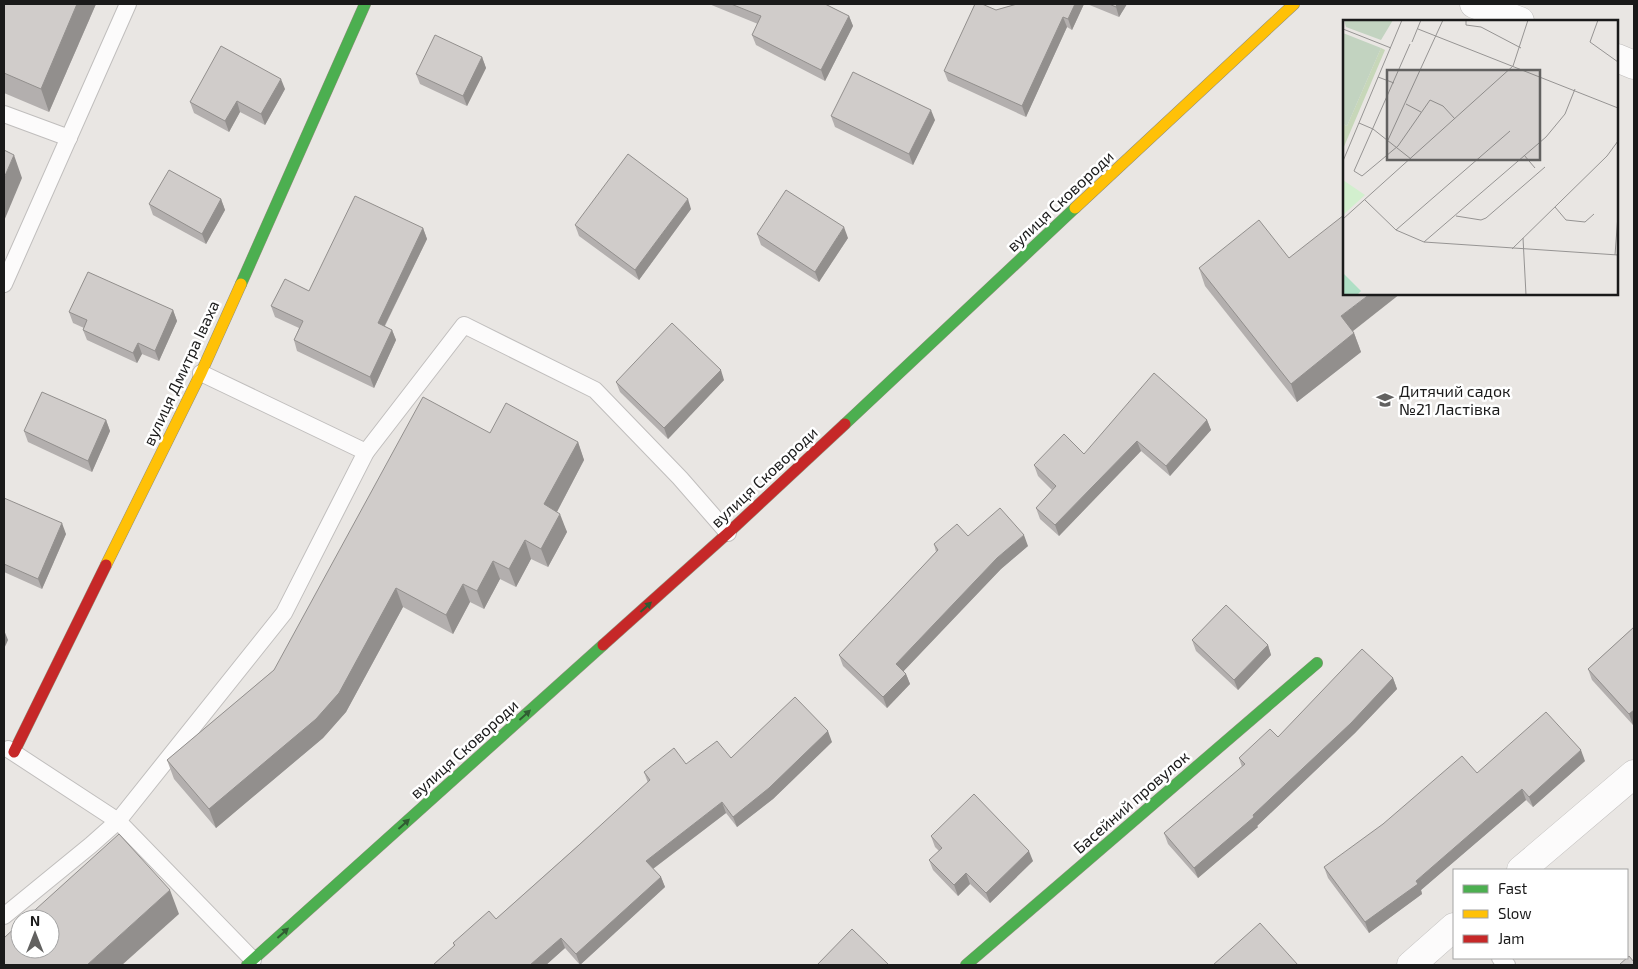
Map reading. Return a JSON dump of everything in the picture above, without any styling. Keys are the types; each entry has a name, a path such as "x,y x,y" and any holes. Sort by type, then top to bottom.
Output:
{"main road":[{"name":"вулиця Дмитра Іваха","path":"9,749 201,373 365,4"},
{"name":"вулиця Сковороди","path":"250,963 728,533 1294,4"},
{"name":"Басейний провулок","path":"966,965 1317,663"}],"street":[{"path":"1474,4 1517,20"},
{"path":"1618,58 1634,65"},
{"path":"1522,869 1634,774"},
{"path":"1411,965 1453,928"}],"lane":[{"path":"4,284 128,4"},
{"path":"4,114 69,138"},
{"path":"4,916 91,846 118,821 284,613 366,452 464,325 595,390 680,478 728,533"},
{"path":"201,373 366,452"},
{"path":"9,749 118,821 250,963"}],"building":[{"path":"4,4 77,4 41,89 4,73"},
{"path":"731,4 825,4 849,16 821,70 752,35 761,16"},
{"path":"975,4 982,4 996,10 1017,4 1075,4 1068,19 1063,17 1022,106 944,71"},
{"path":"435,35 482,57 463,96 416,74"},
{"path":"221,46 281,79 261,114 237,101 225,121 190,102"},
{"path":"853,72 931,110 909,154 831,116"},
{"path":"4,150 14,155 4,178"},
{"path":"628,154 688,199 635,270 575,225"},
{"path":"169,170 221,199 202,234 149,204"},
{"path":"786,190 844,227 815,272 757,234"},
{"path":"355,196 423,228 378,323 392,330 370,377 294,340 303,321 271,306 285,279 309,291"},
{"path":"1343,216 1343,295 1369,295 1341,316 1354,333 1291,384 1199,268 1259,220 1289,258"},
{"path":"88,272 173,310 155,351 138,343 133,353 83,330 87,320 69,312"},
{"path":"672,323 721,370 664,428 616,382"},
{"path":"1154,373 1207,420 1166,466 1137,441 1055,525 1036,508 1056,486 1034,465 1064,434 1084,454"},
{"path":"42,392 106,420 88,461 24,431"},
{"path":"423,397 490,433 506,403 578,442 544,504 560,514 541,549 525,540 509,569 493,561 477,591 463,584 446,615 396,588 339,693 316,719 209,809 167,760 274,670"},
{"path":"4,498 62,523 38,579 4,564"},
{"path":"1000,508 1024,535 997,558 896,664 906,674 883,697 839,655 938,550 934,544 957,524 968,536"},
{"path":"1226,605 1268,645 1234,680 1192,640"},
{"path":"1634,627 1634,710 1629,714 1588,669"},
{"path":"1362,649 1393,678 1351,723 1253,815 1254,817 1194,868 1164,833 1245,764 1239,758 1270,729 1278,737"},
{"path":"795,697 828,731 769,788 733,817 722,802 646,861 661,877 576,954 561,938 530,965 433,965 455,945 453,943 489,911 496,919 579,845 650,780 644,772 674,748 686,764 717,741 731,758"},
{"path":"1546,712 1581,750 1529,797 1522,789 1416,881 1418,884 1365,922 1324,867 1383,824 1462,756 1477,773"},
{"path":"974,794 1029,851 986,893 966,873 954,885 929,860 942,848 931,836"},
{"path":"119,834 170,890 87,965 4,965 4,938 10,932 10,959 60,959 60,909 36,909"},
{"path":"1260,923 1298,965 1213,965"},
{"path":"852,929 889,965 817,965"},
{"path":"1628,957 1634,962 1634,965 1619,965 1628,959"}],"traffic: fast":[{"path":"241,284 365,4"},
{"path":"845,424 1075,208"},
{"path":"247,965 603,645"},
{"path":"966,965 1317,663"}],"traffic: slow":[{"path":"1075,208 1294,4"},
{"path":"106,565 201,373 241,284"}],"traffic: jam":[{"path":"603,645 728,533 845,424"},
{"path":"14,752 106,565"}],"place":[{"name":"Дитячий садок №21 Ластівка","path":"1385,400"}]}
